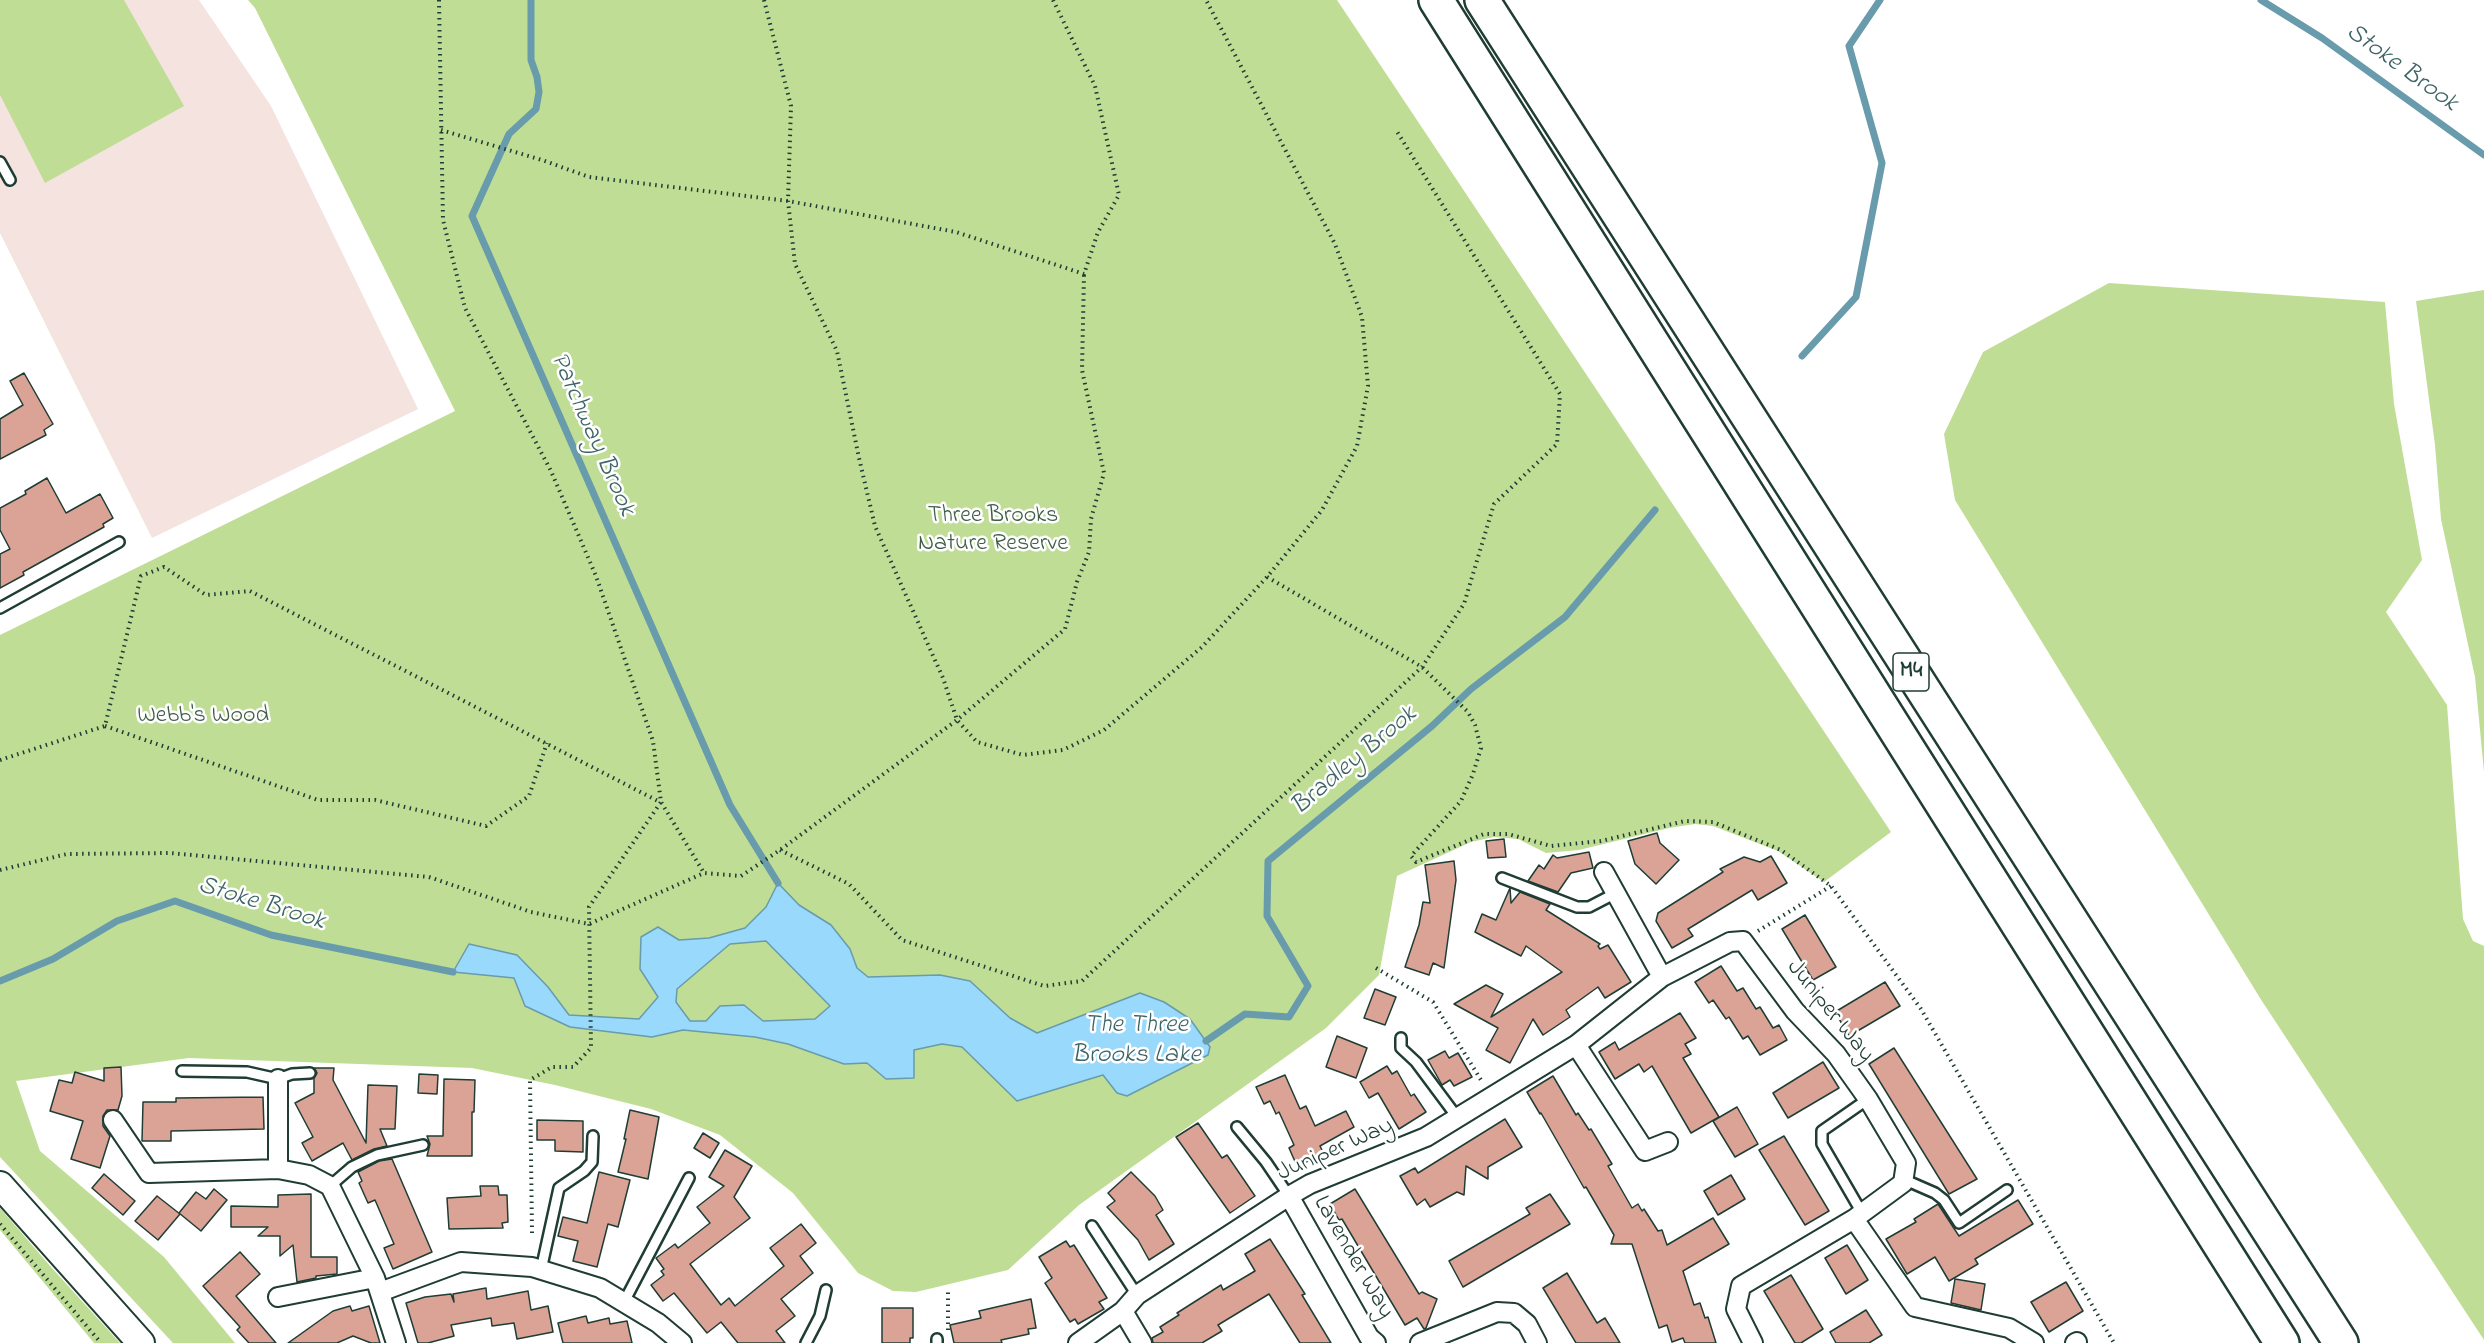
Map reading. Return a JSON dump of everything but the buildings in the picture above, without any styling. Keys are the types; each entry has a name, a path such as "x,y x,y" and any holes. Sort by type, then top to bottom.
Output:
{"highway":[{"name":"M4","path":"1436,0 2282,1343"},
{"name":"M4","path":"1482,0 2341,1343"}],"street":[{"path":"1604,872 1662,978"},
{"name":"Juniper Way","path":"1078,1343 1123,1311 1137,1295 1289,1196 1310,1184 1426,1137 1576,1045 1662,978 1730,942 1743,941 1794,1011 1836,1054 1868,1099 1906,1163 1904,1179"},
{"path":"1576,1045 1645,1151 1668,1142"},
{"path":"278,1078 278,1169"},
{"path":"113,1120 149,1173 278,1169 309,1175 330,1186 378,1285 396,1343"},
{"path":"1753,1343 1736,1309 1741,1286 1858,1216 1903,1183 1904,1179"},
{"path":"0,1185 141,1343"},
{"name":"Lavender Way","path":"1289,1196 1369,1337 1376,1343"},
{"name":"Juniper Way","path":"1858,1216 1914,1307 2009,1328 2034,1343"},
{"path":"278,1297 378,1285 461,1262 537,1268 600,1288 658,1323 682,1343"},
{"path":"1123,1311 1142,1343"},
{"path":"1420,1343 1497,1312 1514,1313 1527,1324 1537,1343"}],"lane":[{"path":"0,162 10,180"},
{"path":"0,609 119,542"},
{"path":"1502,878 1577,908 1589,908 1616,893"},
{"path":"1401,1038 1401,1047 1416,1062 1456,1117"},
{"path":"182,1071 247,1072 278,1078 310,1073"},
{"name":"Juniper Way","path":"1858,1216 1822,1144 1822,1131 1868,1099"},
{"path":"1237,1127 1266,1162 1289,1196"},
{"path":"537,1268 559,1188 584,1171 592,1162 593,1136"},
{"path":"330,1186 352,1167 377,1155 423,1145"},
{"path":"624,1302 689,1178"},
{"path":"1904,1179 1935,1193 1944,1200 1959,1223 2007,1190"},
{"path":"1092,1226 1137,1295"},
{"path":"806,1343 820,1316 826,1290"}],"path":[{"path":"439,0 442,220 465,308 551,471 596,576 653,741 661,802 704,873"},
{"path":"764,0 791,106 788,201 795,264 837,351 875,526 943,678 957,720 977,742 1023,755 1063,750 1104,730 1202,647 1267,577 1322,510 1357,447 1368,386 1362,316 1335,244 1206,0"},
{"path":"0,870 67,854 170,853 193,855 429,878 531,912 589,924 704,873 741,876 957,720 1065,629 1077,582 1089,552 1091,519 1104,473 1082,370 1084,274 1098,232 1119,195 1095,86 1053,0"},
{"path":"441,130 589,177 788,201 956,232 1084,274"},
{"path":"780,850 849,884 902,940 1044,986 1082,981 1422,667 1464,603 1494,504 1557,444 1560,394 1396,130"},
{"path":"105,726 141,576 164,567 206,595 250,591 661,802"},
{"path":"1267,577 1422,667 1468,712"},
{"path":"0,759 105,726 318,800 375,800 486,826 529,796 547,743"},
{"path":"537,1268 530,1080 552,1067 573,1067 591,1048 589,908 661,802"},
{"path":"1743,941 1831,886"},
{"path":"1376,968 1433,1002 1491,1096"},
{"path":"0,1224 101,1343"},
{"path":"948,1289 948,1332"}],"shaded area":[{"path":"0,0 199,0 271,106 418,409 152,538 0,233"}],"green space":[{"path":"0,0 124,0 184,106 45,183 0,95"},
{"name":"Three Brooks Nature Reserve","path":"248,0 1337,0 1891,832 1824,882 1778,851 1713,826 1695,824 1579,850 1546,853 1518,839 1494,837 1471,842 1397,876 1379,975 1326,1028 1079,1205 1008,1270 916,1292 893,1291 858,1273 793,1193 720,1135 651,1109 555,1085 472,1068 189,1058 16,1081 40,1151 164,1257 235,1343 173,1343 0,1157 0,635 455,411 255,8"},
{"path":"2109,283 2385,302 2394,404 2422,560 2386,612 2447,705 2463,919 2473,941 2484,946 2484,1340 2260,998 1955,500 1944,434 1983,352"},
{"path":"2484,290 2484,772 2475,677 2441,519 2435,445 2416,301"},
{"path":"0,1208 120,1343 94,1343 0,1230"}],"water":[{"name":"The Three Brooks Lake","path":"778,883 799,905 831,925 850,949 857,968 868,977 940,975 970,981 1010,1018 1037,1033 1140,993 1164,1002 1190,1019 1210,1047 1208,1055 1127,1096 1117,1093 1103,1075 1017,1101 962,1047 942,1044 914,1050 914,1078 886,1079 867,1063 844,1064 788,1044 755,1037 683,1030 652,1037 570,1027 525,1006 514,978 453,972 469,944 517,955 548,987 569,1015 639,1019 658,997 640,969 641,937 658,927 679,940 709,938 745,928 766,907","holes":["766,941 830,1006 815,1019 763,1021 744,1005 720,1006 706,1021 690,1021 676,1002 677,989 730,944"]}],"waterway":[{"name":"Patchway Brook","path":"531,0 531,60 539,92 536,109 509,134 472,216 730,805 778,883"},
{"name":"Stoke Brook","path":"1802,356 1856,297 1882,163 1849,46 1880,0"},
{"name":"Stoke Brook","path":"2261,0 2322,38 2484,155"},
{"name":"Bradley Brook","path":"1206,1041 1245,1014 1289,1017 1308,986 1267,916 1268,861 1432,726 1471,689 1565,617 1655,510"},
{"name":"Stoke Brook","path":"0,981 53,959 117,921 175,901 271,935 453,972"}],"park label":[{"name":"Webb's Wood","path":"203,717"}]}
